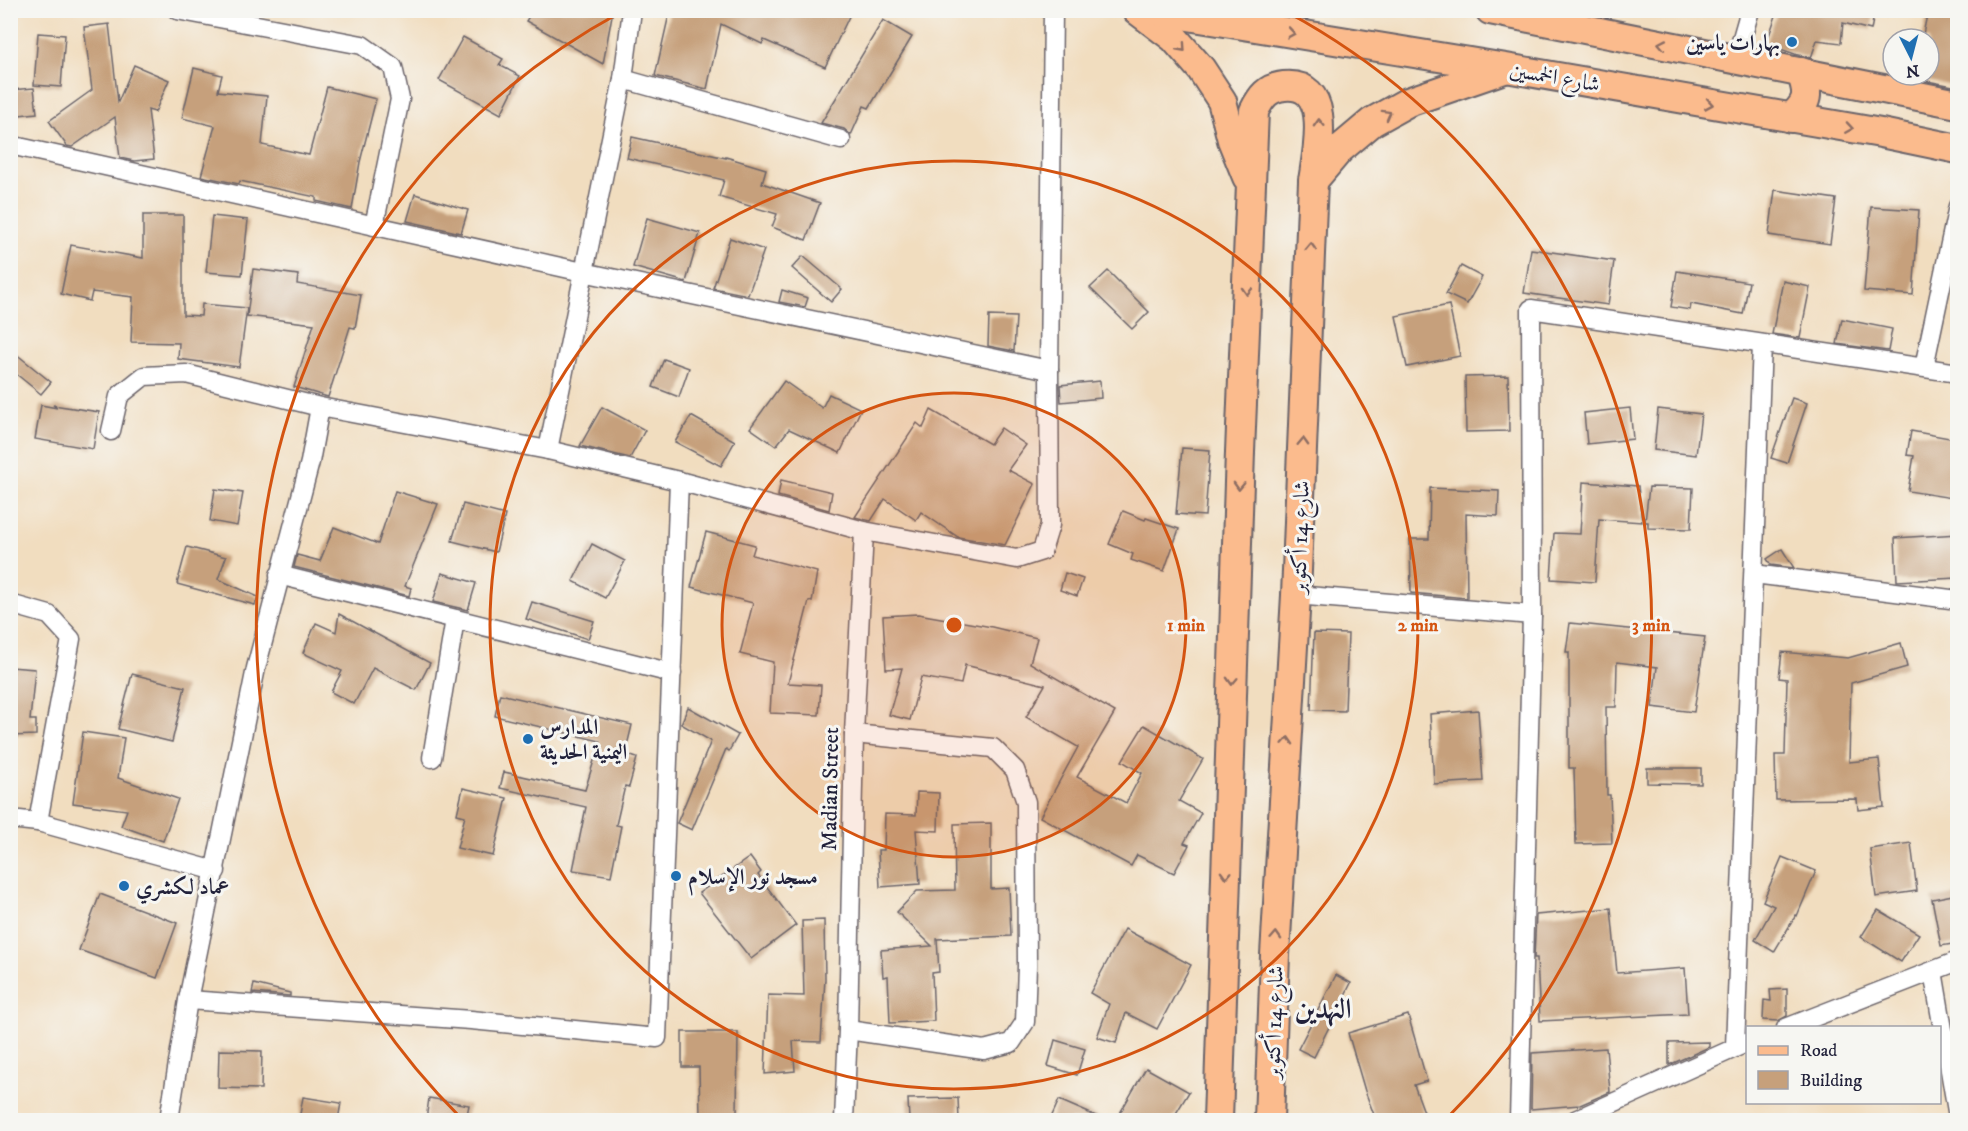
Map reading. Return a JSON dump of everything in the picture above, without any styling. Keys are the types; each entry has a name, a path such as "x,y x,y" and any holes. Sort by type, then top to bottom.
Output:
{"main road":[{"path":"1137,10 1174,38 1201,69 1222,100 1232,140 1252,190 1240,452 1218,1120"},
{"name":"شارع الخمسين","path":"1151,10 1506,68 1958,148"},
{"path":"1490,10 1958,104"},
{"path":"1313,181 1340,149 1371,122 1408,102 1506,68"},
{"path":"1791,118 1804,106 1807,90 1801,72"},
{"name":"شارع 14 أكتوبر","path":"1252,190 1254,111 1262,96 1275,87 1293,85 1308,93 1318,109 1321,123 1313,181 1296,595 1275,955 1269,1120"},
{"path":"1881,133 1878,117 1880,102 1890,91"}],"street":[{"path":"177,10 362,45 393,67 400,99 374,225"},
{"path":"548,450 624,79 632,10"},
{"path":"111,431 119,396 144,376 186,374 320,407 548,450 679,481 864,531 1017,559 1042,551 1050,525 1049,370 1053,10"},
{"path":"1736,59 1750,10"},
{"path":"624,79 841,140"},
{"path":"10,145 583,272 1049,370"},
{"path":"1924,366 1958,206"},
{"path":"1519,1120 1532,615 1531,309 1924,366 1958,373"},
{"path":"1575,1120 1742,1045 1762,344"},
{"path":"169,1120 188,1000 256,668 310,462 320,407"},
{"path":"188,1000 471,1020 657,1038 679,481"},
{"name":"Madian Street","path":"844,1120 854,734 864,531"},
{"path":"1754,574 1958,600"},
{"path":"279,575 672,673"},
{"path":"1296,595 1532,615"},
{"path":"10,604 49,615 71,639 38,822"},
{"path":"432,758 455,619"},
{"path":"848,1030 984,1050 1011,1043 1025,1022 1026,977 1026,802 1015,770 993,748 854,734"},
{"path":"10,819 38,822 216,871"},
{"path":"1791,1026 1958,960"},
{"path":"1932,971 1958,1117"}],"building":[{"path":"533,10 613,10 603,64 526,21"},
{"path":"670,10 852,10 825,67 764,40 762,44 721,24 707,89 655,76"},
{"path":"1778,10 1875,10 1871,30 1843,23 1841,43 1817,40 1811,58 1766,44"},
{"path":"1928,10 1958,10 1958,87 1941,84 1941,27 1924,27"},
{"path":"883,20 912,37 869,108 864,106 851,135 844,129 821,123"},
{"path":"109,24 118,102 134,65 169,80 155,112 148,110 154,159 134,161 120,158 115,117 72,147 67,146 49,121 92,90 84,27"},
{"path":"38,33 65,35 61,87 34,85"},
{"path":"463,37 503,59 499,65 520,76 501,114 439,80"},
{"path":"194,68 222,75 218,91 267,96 262,145 309,155 327,87 376,99 360,162 352,209 316,201 316,197 240,181 239,184 201,176 215,126 182,118"},
{"path":"34,88 37,113 10,116 10,90"},
{"path":"632,137 726,157 766,169 762,183 820,203 806,240 772,227 777,214 719,197 724,180 627,158"},
{"path":"1775,190 1836,199 1830,244 1769,235"},
{"path":"415,194 468,210 461,233 407,221"},
{"path":"1871,207 1919,210 1913,295 1864,291"},
{"path":"143,215 183,215 183,315 201,316 202,304 247,308 239,367 178,359 179,343 131,342 133,297 92,292 90,301 61,294 71,245 143,258"},
{"path":"212,216 248,220 242,275 206,272"},
{"path":"647,218 700,233 686,282 633,267"},
{"path":"730,238 764,250 748,295 713,288"},
{"path":"1531,249 1614,261 1608,305 1524,293"},
{"path":"803,256 842,289 831,302 792,268"},
{"path":"1461,266 1482,277 1467,304 1446,294"},
{"path":"253,269 298,275 297,284 361,295 355,328 350,327 328,397 294,387 314,324 247,316"},
{"path":"1108,271 1149,312 1132,329 1090,288"},
{"path":"1677,271 1749,282 1743,314 1691,304 1690,310 1671,307"},
{"path":"1783,281 1810,287 1800,338 1772,334"},
{"path":"782,290 808,298 805,307 779,302"},
{"path":"1449,305 1460,356 1407,367 1396,316"},
{"path":"989,316 1016,317 1014,351 988,346"},
{"path":"1842,319 1892,329 1888,351 1837,344"},
{"path":"10,349 51,382 41,394 10,369"},
{"path":"664,359 689,368 679,397 653,387"},
{"path":"1508,376 1509,431 1466,432 1465,377"},
{"path":"784,381 822,408 829,394 861,409 840,453 789,429 776,446 750,428"},
{"path":"1100,381 1101,398 1061,402 1060,385"},
{"path":"1792,398 1807,403 1787,463 1771,458"},
{"path":"41,405 99,412 93,449 35,439"},
{"path":"602,407 645,430 630,458 580,446"},
{"path":"1630,408 1633,439 1587,444 1584,413"},
{"path":"1658,409 1701,414 1696,455 1654,450"},
{"path":"931,410 990,444 1001,428 1026,445 1008,470 1035,484 1005,545 958,537 921,512 916,520 885,499 871,521 855,517 917,423 923,428"},
{"path":"691,416 735,441 721,466 675,442"},
{"path":"1911,431 1955,439 1949,471 1956,472 1952,498 1908,491 1914,456 1907,455"},
{"path":"1182,448 1210,450 1205,516 1176,514"},
{"path":"781,480 832,492 829,510 778,496"},
{"path":"1583,482 1638,486 1642,522 1599,519 1595,582 1551,579 1554,533 1580,534"},
{"path":"1649,487 1693,488 1691,529 1648,528 1648,522 1645,522"},
{"path":"1430,488 1499,491 1498,516 1466,514 1467,598 1411,593 1410,539 1429,539"},
{"path":"215,489 243,493 237,526 210,521"},
{"path":"395,491 438,504 405,586 411,588 409,596 294,567 297,555 320,561 334,527 378,544"},
{"path":"463,504 505,515 496,552 452,541"},
{"path":"1123,511 1145,520 1146,518 1179,529 1164,571 1131,560 1133,554 1109,544"},
{"path":"706,532 755,545 752,555 817,572 812,602 809,601 788,683 821,685 819,715 770,713 773,662 740,654 753,603 691,587"},
{"path":"1958,534 1958,578 1897,581 1895,538"},
{"path":"592,544 625,561 605,598 573,581"},
{"path":"187,547 226,557 218,579 258,597 255,605 177,584"},
{"path":"1782,549 1794,568 1771,565 1767,559"},
{"path":"442,573 476,583 468,610 433,602"},
{"path":"1065,573 1083,579 1077,596 1060,590"},
{"path":"532,602 594,621 588,639 526,619"},
{"path":"339,614 430,663 416,690 373,668 354,704 331,692 342,671 303,653 316,623 336,632"},
{"path":"918,614 992,627 1037,638 1030,663 1115,712 1077,777 1126,803 1142,773 1122,761 1144,725 1203,759 1179,801 1201,813 1184,843 1189,845 1174,873 1137,855 1131,866 1040,817 1078,747 1026,717 1045,685 965,665 961,684 921,677 910,720 889,715 902,668 886,669 883,616"},
{"path":"1570,623 1705,637 1694,712 1652,707 1657,667 1617,662 1616,707 1606,707 1607,795 1610,795 1612,843 1576,844 1574,768 1569,768 1569,652 1566,652"},
{"path":"1314,633 1348,634 1345,711 1311,710"},
{"path":"1901,643 1907,667 1851,683 1849,762 1879,759 1884,807 1858,810 1857,799 1776,800 1775,755 1785,755 1787,679 1779,678 1782,652 1848,658"},
{"path":"10,667 35,669 30,720 36,720 36,735 10,736"},
{"path":"132,674 185,687 172,742 118,729"},
{"path":"500,694 632,725 625,754 637,758 629,787 625,786 616,825 621,826 611,876 573,870 586,807 500,788 504,772 585,790 600,741 495,716"},
{"path":"688,707 738,735 729,751 726,749 692,830 677,823 711,741 681,724"},
{"path":"1478,710 1483,781 1434,784 1430,714"},
{"path":"83,732 124,738 118,778 178,799 163,841 121,826 127,810 73,803"},
{"path":"1647,768 1701,768 1701,784 1647,783"},
{"path":"463,788 507,798 493,856 457,848 465,816 457,814"},
{"path":"917,792 939,793 938,831 916,830 920,884 880,887 878,850 884,850 885,814 916,815"},
{"path":"991,823 991,889 1009,888 1011,936 937,939 939,972 932,973 934,1021 890,1023 888,976 883,977 881,950 932,946 897,912 917,891 955,890 954,824"},
{"path":"1911,843 1917,891 1876,897 1870,849"},
{"path":"750,857 761,872 758,875 796,925 751,959 699,893"},
{"path":"1782,857 1816,871 1797,916 1774,952 1755,940 1774,906 1763,901"},
{"path":"100,894 177,923 157,978 79,950"},
{"path":"1958,894 1958,943 1941,946 1932,899"},
{"path":"1611,908 1617,973 1685,968 1688,1014 1540,1021 1537,958 1534,958 1536,915"},
{"path":"1878,910 1919,934 1901,962 1861,937"},
{"path":"824,920 825,979 821,1042 793,1041 795,1071 765,1074 768,995 804,996 802,921"},
{"path":"1125,929 1191,965 1157,1029 1126,1013 1116,1043 1097,1037 1109,1004 1090,993"},
{"path":"1336,975 1351,983 1314,1057 1298,1049"},
{"path":"254,984 290,993 290,996 252,993"},
{"path":"1787,989 1787,1016 1778,1021 1763,1020 1764,1000 1771,1001 1770,990"},
{"path":"1408,1015 1427,1081 1414,1085 1427,1120 1376,1120 1348,1033"},
{"path":"682,1032 738,1032 737,1115 700,1115 699,1067 682,1067"},
{"path":"1055,1040 1085,1049 1077,1075 1048,1066"},
{"path":"1709,1042 1709,1047 1669,1065 1669,1043"},
{"path":"1606,1048 1610,1092 1580,1105 1531,1109 1532,1053"},
{"path":"219,1050 262,1051 261,1089 218,1088"},
{"path":"1146,1068 1189,1092 1172,1120 1116,1120"},
{"path":"303,1097 341,1103 338,1120 299,1120"},
{"path":"429,1098 469,1105 466,1120 426,1120"},
{"path":"958,1098 959,1120 909,1120 908,1099"},
{"path":"1059,1100 1105,1120 1050,1120"}],"place":[{"name":"بهارات ياسين","path":"1792,42"},
{"name":"المدارس اليمنية الحديثة","path":"528,739"},
{"name":"مسجد نور الإسلام","path":"676,876"},
{"name":"عماد لكشري","path":"124,886"}],"district":[{"name":"النهدين","path":"1323,1008"}]}
